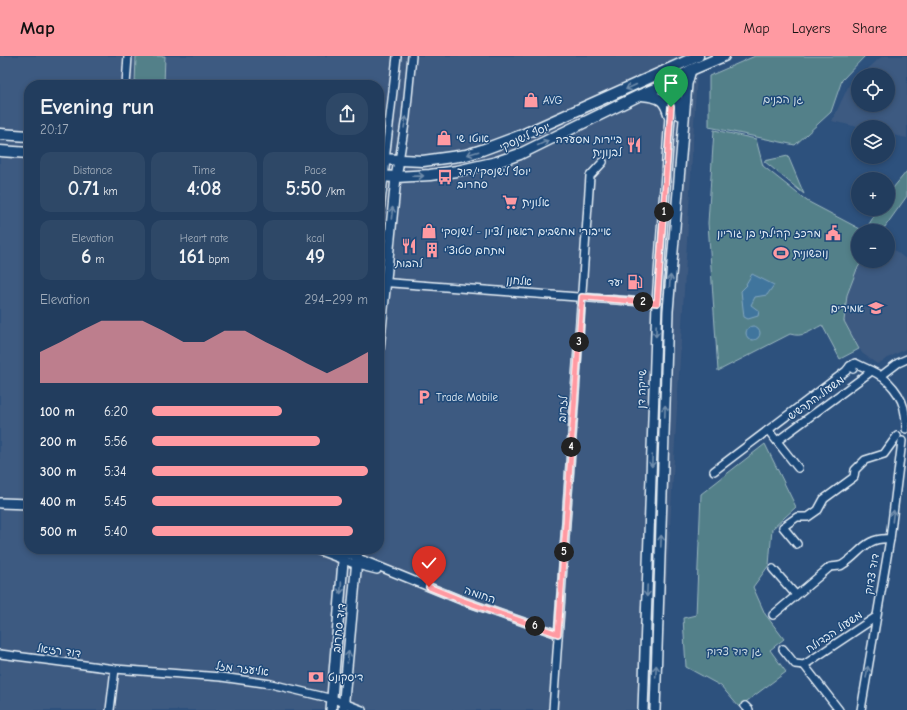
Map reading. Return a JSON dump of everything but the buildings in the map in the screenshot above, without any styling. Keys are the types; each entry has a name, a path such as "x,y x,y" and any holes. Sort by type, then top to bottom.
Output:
{"main road":[{"name":"יוסף לישנסקי","path":"384,159 423,161 466,155 482,150 522,136 698,56"},
{"name":"יוסף לישנסקי","path":"384,176 396,177 457,172 497,162 520,154 640,95 668,83 691,70 724,56"},
{"path":"640,95 654,96 662,99 667,106 670,117"},
{"path":"0,134 24,136"},
{"path":"0,151 24,153"}],"street":[{"path":"126,80 128,56"},
{"path":"384,145 397,56"},
{"path":"384,267 406,117 412,56"},
{"path":"666,70 668,83 679,104 682,132"},
{"path":"654,710 668,311 682,132 687,84 691,70"},
{"name":"שייקה דן","path":"643,710 657,303 671,107 668,83"},
{"name":"לזרוב","path":"553,710 590,176 602,162"},
{"name":"אלחנן","path":"384,282 657,303"},
{"path":"881,376 898,363 907,359"},
{"path":"714,471 850,369 855,363 881,376 892,385 905,413 905,430"},
{"path":"850,369 858,369 869,373 880,380 890,390 897,400 905,430"},
{"name":"משעול התרשיש","path":"777,441 869,373"},
{"path":"768,430 798,468"},
{"path":"796,544 783,527 797,517 808,517 818,510 824,499 854,477 855,470 866,460 884,454 902,439 898,432 905,430"},
{"name":"דוד צדוק","path":"861,710 890,538 902,439"},
{"path":"0,503 24,504"},
{"path":"773,615 830,567 841,566 867,544 880,538 890,538"},
{"name":"החומה","path":"343,554 358,557 461,600 558,634"},
{"name":"דוד סחרוב","path":"331,710 343,554"},
{"name":"דוד סחרוב","path":"343,707 358,557"},
{"path":"773,569 796,595"},
{"name":"משעול הבדולח","path":"783,649 795,664 804,665 876,617"},
{"name":"דוד רזיאל","path":"0,654 116,669"},
{"name":"משעול הבדולח","path":"804,665 839,710"},
{"path":"110,710 116,669"},
{"name":"אליעזר מזל","path":"116,669 221,677 271,684 333,699 343,707 362,710"}],"shaded area":[{"path":"0,56 698,56 659,710 0,710"},
{"path":"885,56 907,56 907,138 895,135 895,120 851,120 851,125 832,121 851,83 851,112 895,112 895,68 869,68 880,58"},
{"name":"אמירים","path":"895,251 907,260 907,348 877,364 862,353 844,321 847,295 857,269 895,268"},
{"path":"752,274 774,285 767,295 755,297 751,305 759,311 758,316 748,319 744,317 741,291 747,285 746,284"},
{"path":"750,326 756,326 760,330 760,336 756,340 750,340 746,336 746,330"}],"green space":[{"path":"136,56 165,56 164,80 135,80"},
{"name":"גן הבנים","path":"755,56 865,56 854,68 851,68 851,71 842,80 831,112 795,145 709,127 709,76"},
{"name":"נופשונית","path":"714,130 756,139 763,166 807,201 851,224 851,268 858,268 847,295 844,321 859,349 840,359 822,325 803,334 790,334 718,371 708,223"},
{"path":"788,156 804,194 764,161"},
{"path":"907,171 907,196 895,213 895,186"},
{"path":"874,216 893,216 887,224 869,224"},
{"name":"גן דוד צדוק","path":"765,444 796,507 772,529 769,565 753,587 765,614 784,639 770,650 786,672 739,707 721,686 686,667 683,618 696,615 701,494"}],"place":[{"name":"AVG","path":"531,100"},
{"name":"אוטו שי","path":"444,138"},
{"name":"ביירות מסעדה לבנונית","path":"634,145"},
{"name":"יוסף לישנסקי/דוד סחרוב","path":"445,177"},
{"name":"אלונית","path":"510,202"},
{"name":"אייבורי מחשבים ראשון לציון - לישנסקי","path":"429,231"},
{"name":"מרכז קהילתי בן גוריון","path":"833,233"},
{"name":"להבות","path":"409,246"},
{"name":"מתחם סטוצ'י","path":"432,250"},
{"name":"נופשונית","path":"781,253"},
{"name":"יעד","path":"635,282"},
{"name":"אמירים","path":"876,308"},
{"name":"Trade Mobile","path":"424,397"},
{"name":"דיסקונט","path":"316,677"}],"route":[{"path":"429,587 461,600 558,634 582,297 657,303 671,107"}]}
